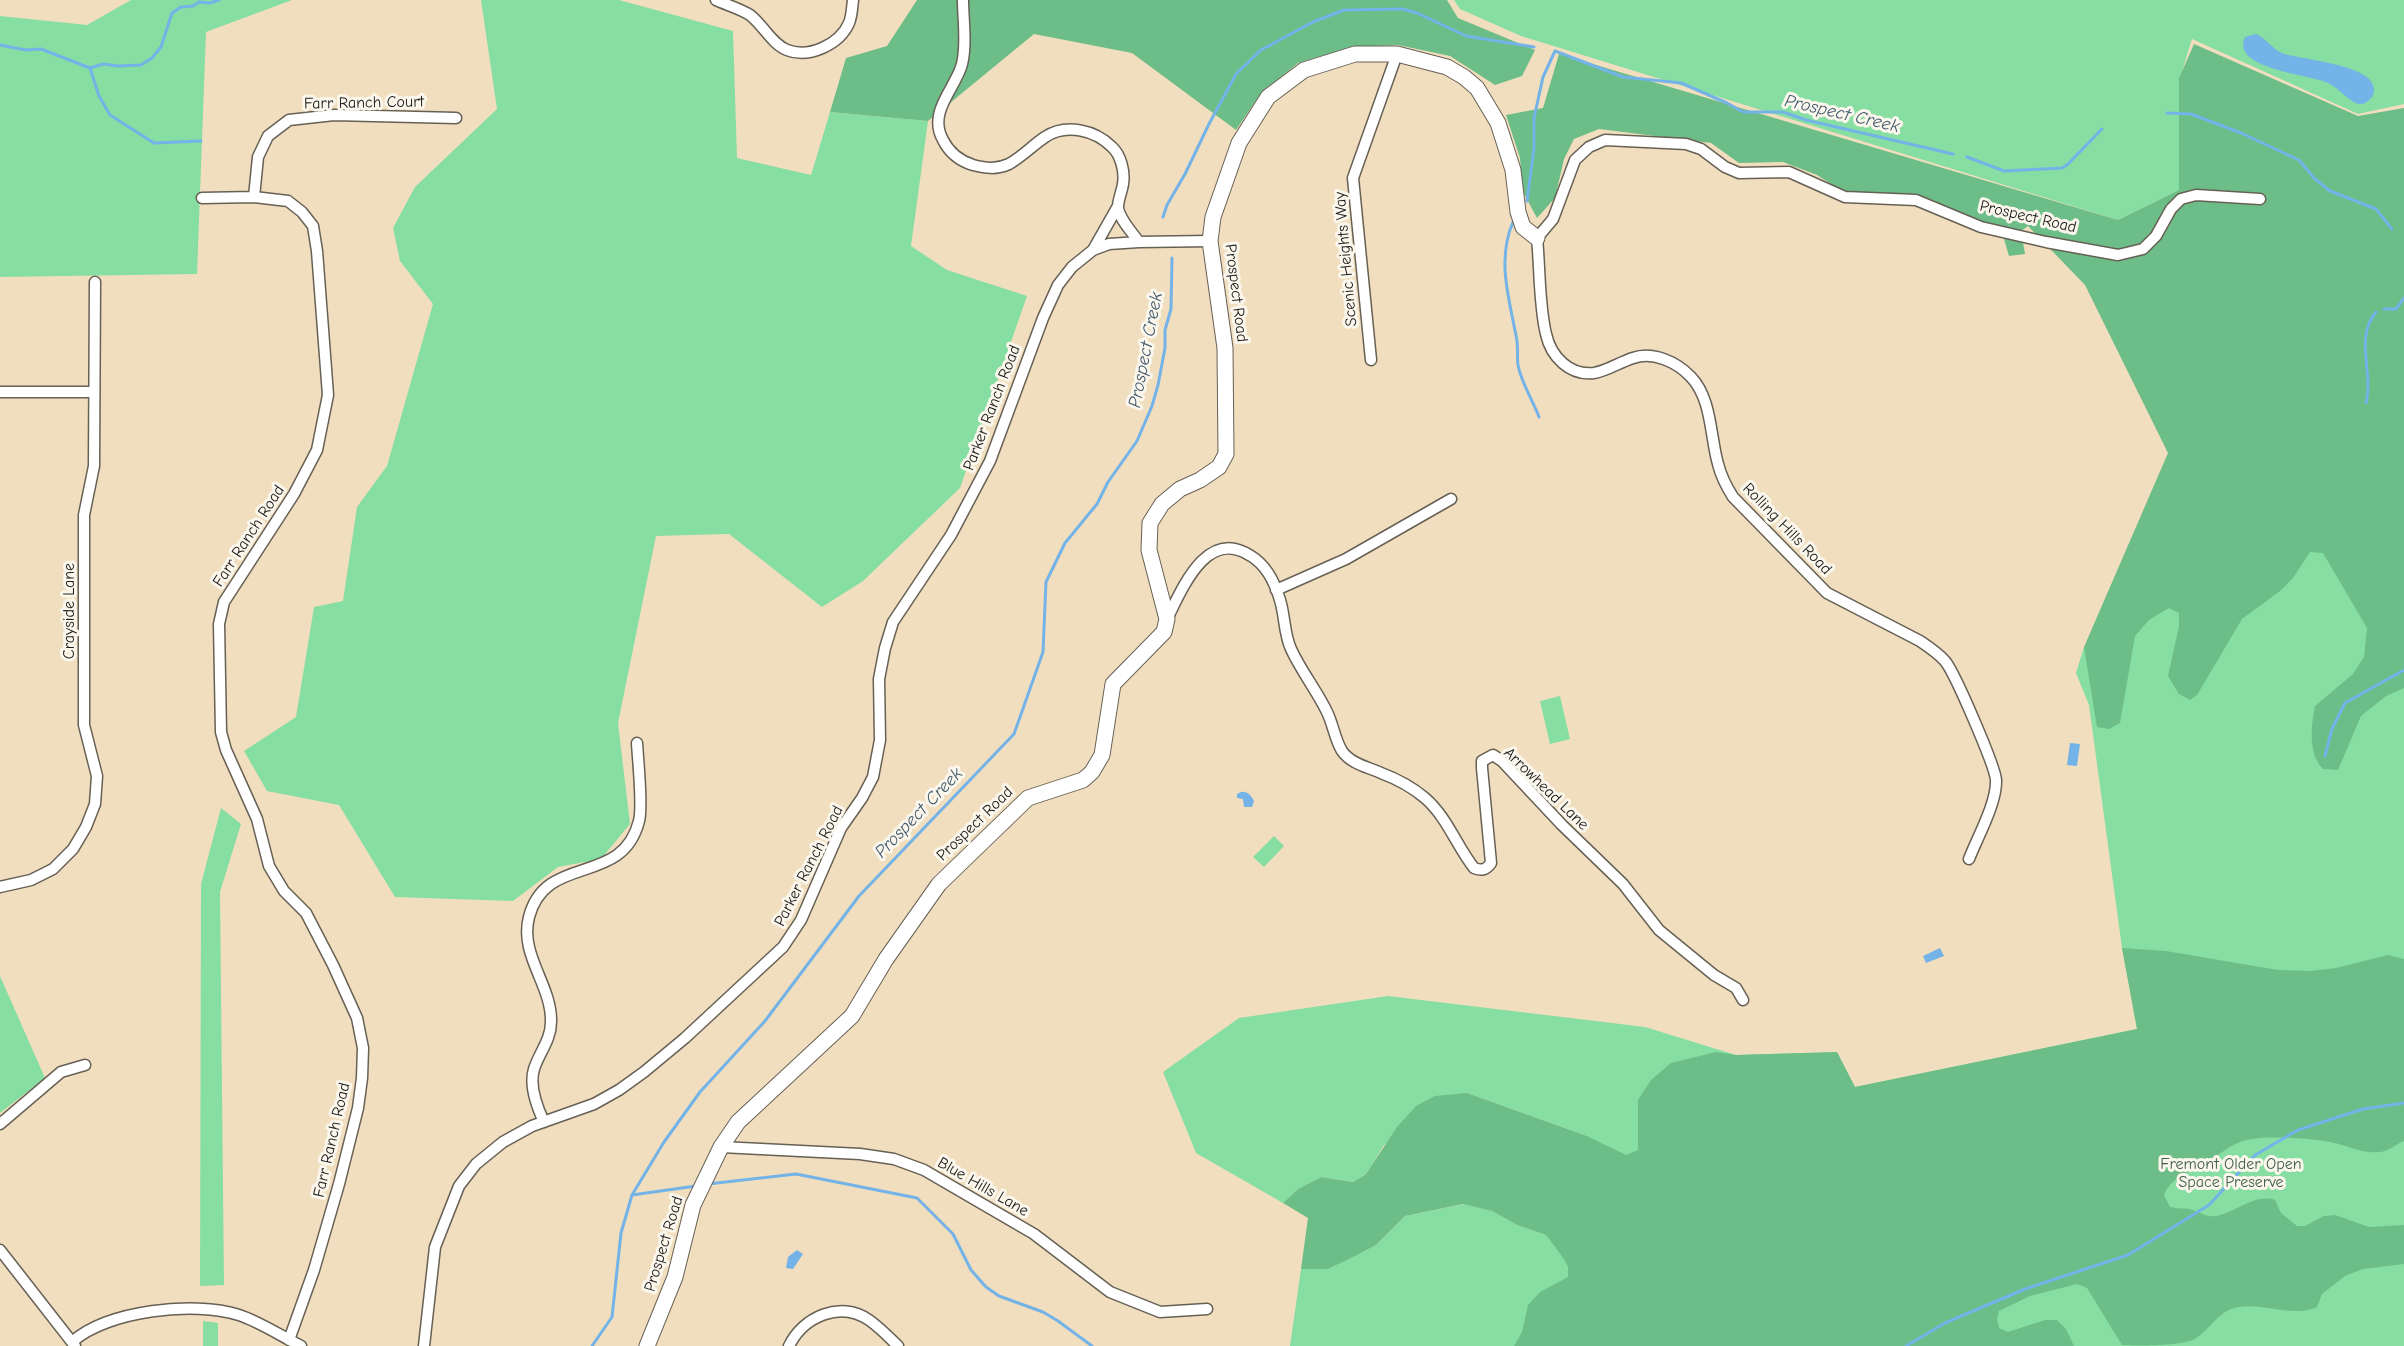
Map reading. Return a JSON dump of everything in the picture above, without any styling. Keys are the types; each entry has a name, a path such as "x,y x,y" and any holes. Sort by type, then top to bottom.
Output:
{"street":[{"path":"716,0 749,15 778,45 786,50 799,53 824,47 842,34 850,20 853,0"},
{"name":"Parker Ranch Road","path":"963,0 962,64 954,83 945,96 939,116 941,137 950,151 965,163 986,168 998,168 1009,164 1048,135 1070,129 1093,133 1113,147 1121,159 1124,182 1118,206 1093,250"},
{"name":"Prospect Road","path":"647,1346 675,1277 693,1204 721,1147 738,1122 852,1016 886,959 939,884 1028,798 1083,780 1092,772 1102,755 1113,684 1164,632 1167,618 1149,550 1150,523 1162,504 1180,489 1200,480 1219,467 1226,453 1225,348 1210,242 1215,211 1239,143 1268,97 1304,70 1355,54 1397,54 1447,67 1477,88 1498,123 1513,170 1518,212 1523,227 1537,238 1553,219 1575,160 1589,147 1605,140 1686,144 1701,149 1725,168 1739,173 1789,172 1845,198 1916,200 1981,227 2118,255 2143,249 2156,236 2171,209 2181,199 2196,195 2260,199"},
{"name":"Scenic Heights Way","path":"1371,360 1353,178 1397,54"},
{"name":"Farr Ranch Court","path":"254,197 258,157 268,136 289,120 334,115 456,118"},
{"name":"Farr Ranch Road","path":"202,198 254,197 288,201 302,212 313,226 328,395 317,450 307,472 224,602 219,634 221,732 226,750 257,819 269,866 284,891 306,913 333,965 357,1018 363,1048 358,1108 339,1184 314,1270 289,1340"},
{"path":"1118,206 1121,216 1139,242"},
{"name":"Rolling Hills Road","path":"1537,238 1546,335 1556,359 1573,371 1594,373 1636,357 1655,357 1669,361 1692,378 1706,405 1718,465 1733,497 1827,592 1920,641 1947,663 1972,716 1996,779 1994,796 1969,859"},
{"name":"Parker Ranch Road","path":"424,1346 435,1247 459,1186 476,1164 503,1142 544,1122 594,1104 645,1072 685,1038 783,946 801,920 841,828 862,798 873,777 880,740 879,679 893,622 951,535 990,461 1043,318 1058,285 1072,267 1093,250 1109,244 1210,242"},
{"name":"Crayside Lane","path":"0,886 31,880 52,869 73,849 86,827 95,804 97,776 84,725 84,515 94,466 95,282"},
{"path":"0,392 94,392"},
{"path":"1276,590 1346,559 1451,499"},
{"name":"Arrowhead Lane","path":"1167,618 1187,578 1210,553 1220,548 1232,548 1260,561 1280,600 1290,648 1328,713 1342,750 1354,762 1407,785 1425,798 1441,813 1474,868 1487,869 1491,863 1482,761 1493,755 1623,884 1659,930 1714,975 1736,988 1743,1000"},
{"path":"544,1122 533,1090 534,1070 546,1045 551,1022 549,1004 528,948 526,931 530,914 547,886 564,875 600,865 618,856 631,842 640,819 637,743"},
{"path":"0,1124 61,1072 85,1065"},
{"name":"Blue Hills Lane","path":"721,1147 860,1154 894,1159 924,1170 1034,1234 1110,1292 1160,1312 1207,1309"},
{"path":"0,1250 74,1344 81,1334 123,1315 189,1309 221,1311 242,1316 301,1346"},
{"path":"789,1346 794,1336 814,1317 840,1312 852,1313 868,1319 898,1346"}],"green space":[{"path":"131,0 292,0 206,32 197,274 0,277 0,16 87,25"},
{"path":"481,0 619,0 733,31 737,158 811,175 830,112 928,121 911,246 947,270 1027,296 960,488 863,581 822,607 729,534 656,536 618,723 630,824 601,859 558,867 513,901 395,897 339,805 267,791 244,751 296,717 314,607 343,601 357,507 387,466 433,304 400,261 393,228 415,187 497,109"},
{"path":"917,0 1447,0 1458,18 1535,50 1522,76 1495,85 1450,56 1398,45 1352,47 1298,63 1261,93 1236,130 1132,53 1034,34 928,121 830,112 846,58 887,46"},
{"path":"1454,0 2404,0 2404,104 2358,114 2192,39 2180,78 2283,106 2179,190 2118,220 1521,36 1460,9"},
{"path":"2194,44 2358,116 2404,108 2404,688 2386,696 2361,716 2338,770 2323,769 2315,756 2312,722 2315,706 2353,674 2364,657 2367,628 2323,553 2310,552 2293,578 2280,591 2242,619 2197,695 2190,700 2179,694 2168,676 2179,626 2179,613 2169,608 2149,620 2135,636 2120,723 2109,729 2097,727 2084,647 2168,453 2085,285 2028,226 2021,231 2025,254 2009,256 2002,232 1917,197 1845,193 1817,175 1783,162 1739,163 1711,143 1599,129 1574,139 1564,159 1555,198 1537,218 1523,192 1520,158 1506,115 1543,108 1559,54 2118,220 2179,190 2179,78"},
{"name":"Fremont Older Open Space Preserve","path":"2315,517 2404,588 2404,1346 1290,1346 1301,1269 1328,1269 1376,1245 1405,1216 1464,1204 1492,1211 1517,1225 1546,1235 1561,1254 1587,1136 1467,1093 1384,1145 1367,1173 1353,1182 1321,1177 1298,1189 1283,1203 1196,1153 1163,1072 1239,1018 1388,996 1645,1027 1736,1055 1837,1052 1855,1087 2137,1029 2122,948 2089,705 2076,673 2084,647"},
{"path":"1560,696 1570,739 1550,744 1540,701"},
{"path":"221,808 241,824 220,892 224,1285 200,1286 201,884"},
{"path":"1274,836 1284,846 1264,867 1253,857"},
{"path":"2122,948 2166,951 2278,970 2310,971 2336,968 2388,955 2404,959 2404,1141 2386,1151 2372,1152 2312,1139 2255,1138 2235,1144 2203,1165 2180,1176 2164,1195 2170,1207 2189,1209 2209,1216 2224,1214 2253,1201 2268,1199 2275,1200 2281,1213 2297,1226 2305,1226 2324,1216 2335,1215 2369,1227 2404,1225 2404,1264 2363,1269 2345,1276 2322,1294 2317,1307 2308,1310 2289,1311 2249,1306 2232,1309 2220,1316 2195,1339 2170,1344 2122,1345 2087,1288 2077,1284 2030,1296 1999,1311 1997,1319 1999,1328 2008,1332 2045,1320 2057,1320 2066,1329 2074,1346 1514,1346 1522,1332 1528,1305 1540,1292 1568,1277 1568,1267 1546,1235 1517,1225 1492,1211 1463,1204 1405,1216 1376,1245 1351,1258 1328,1269 1301,1269 1308,1218 1283,1203 1298,1189 1321,1177 1353,1182 1366,1174 1397,1127 1416,1106 1435,1096 1467,1093 1587,1136 1626,1155 1638,1150 1638,1100 1651,1080 1671,1063 1716,1052 1736,1055 1837,1052 1855,1087 2137,1029"},
{"path":"0,976 45,1078 0,1113"},
{"path":"203,1321 218,1323 218,1346 203,1346"}],"water":[{"path":"2256,34 2282,53 2335,64 2363,74 2371,81 2374,90 2372,97 2363,104 2358,104 2328,83 2274,69 2260,63 2249,56 2243,48 2245,37"},
{"path":"2070,743 2080,744 2077,766 2067,765"},
{"path":"1241,792 1252,797 1254,801 1252,807 1244,807 1243,799 1237,798 1237,794"},
{"path":"1940,948 1944,956 1926,963 1923,956"},
{"path":"797,1250 803,1254 793,1269 786,1268 788,1257"}],"waterway":[{"path":"0,45 26,50 41,49 90,68 103,64 141,65 152,58 161,47 172,13 181,7 193,6 199,2 210,3 219,0"},
{"name":"Prospect Creek","path":"1163,217 1167,205 1236,74 1261,50 1313,22 1344,10 1403,9 1417,13 1466,36 1534,47"},
{"name":"Prospect Creek","path":"1527,201 1534,148 1534,118 1543,77 1555,51 1623,77 1681,83 1743,112 1783,112 1806,120 1953,154"},
{"path":"90,68 99,96 110,115 154,143 201,141"},
{"name":"Prospect Creek","path":"2167,113 2191,114 2241,133 2299,160 2315,179 2330,191 2376,209 2392,229"},
{"name":"Prospect Creek","path":"1967,157 2004,171 2062,168 2102,129"},
{"path":"1513,222 1505,251 1506,281 1520,371 1539,417"},
{"name":"Prospect Creek","path":"592,1346 612,1317 621,1233 632,1195 664,1142 700,1092 765,1021 859,896 1014,734 1043,652 1046,582 1065,543 1097,504 1108,482 1137,441 1152,406 1158,385 1165,348 1165,330 1171,309 1172,258"},
{"path":"2384,309 2396,309 2404,298"},
{"path":"2366,403 2368,392 2366,333 2376,312"},
{"path":"2325,756 2332,729 2345,703 2404,670"},
{"path":"1906,1346 1945,1323 2025,1289 2128,1255 2209,1205 2255,1155 2298,1130 2363,1109 2404,1103"},
{"path":"708,1184 796,1174 917,1198 953,1234 971,1270 986,1287 999,1296 1043,1312 1092,1346"},
{"path":"632,1195 696,1186"}]}
